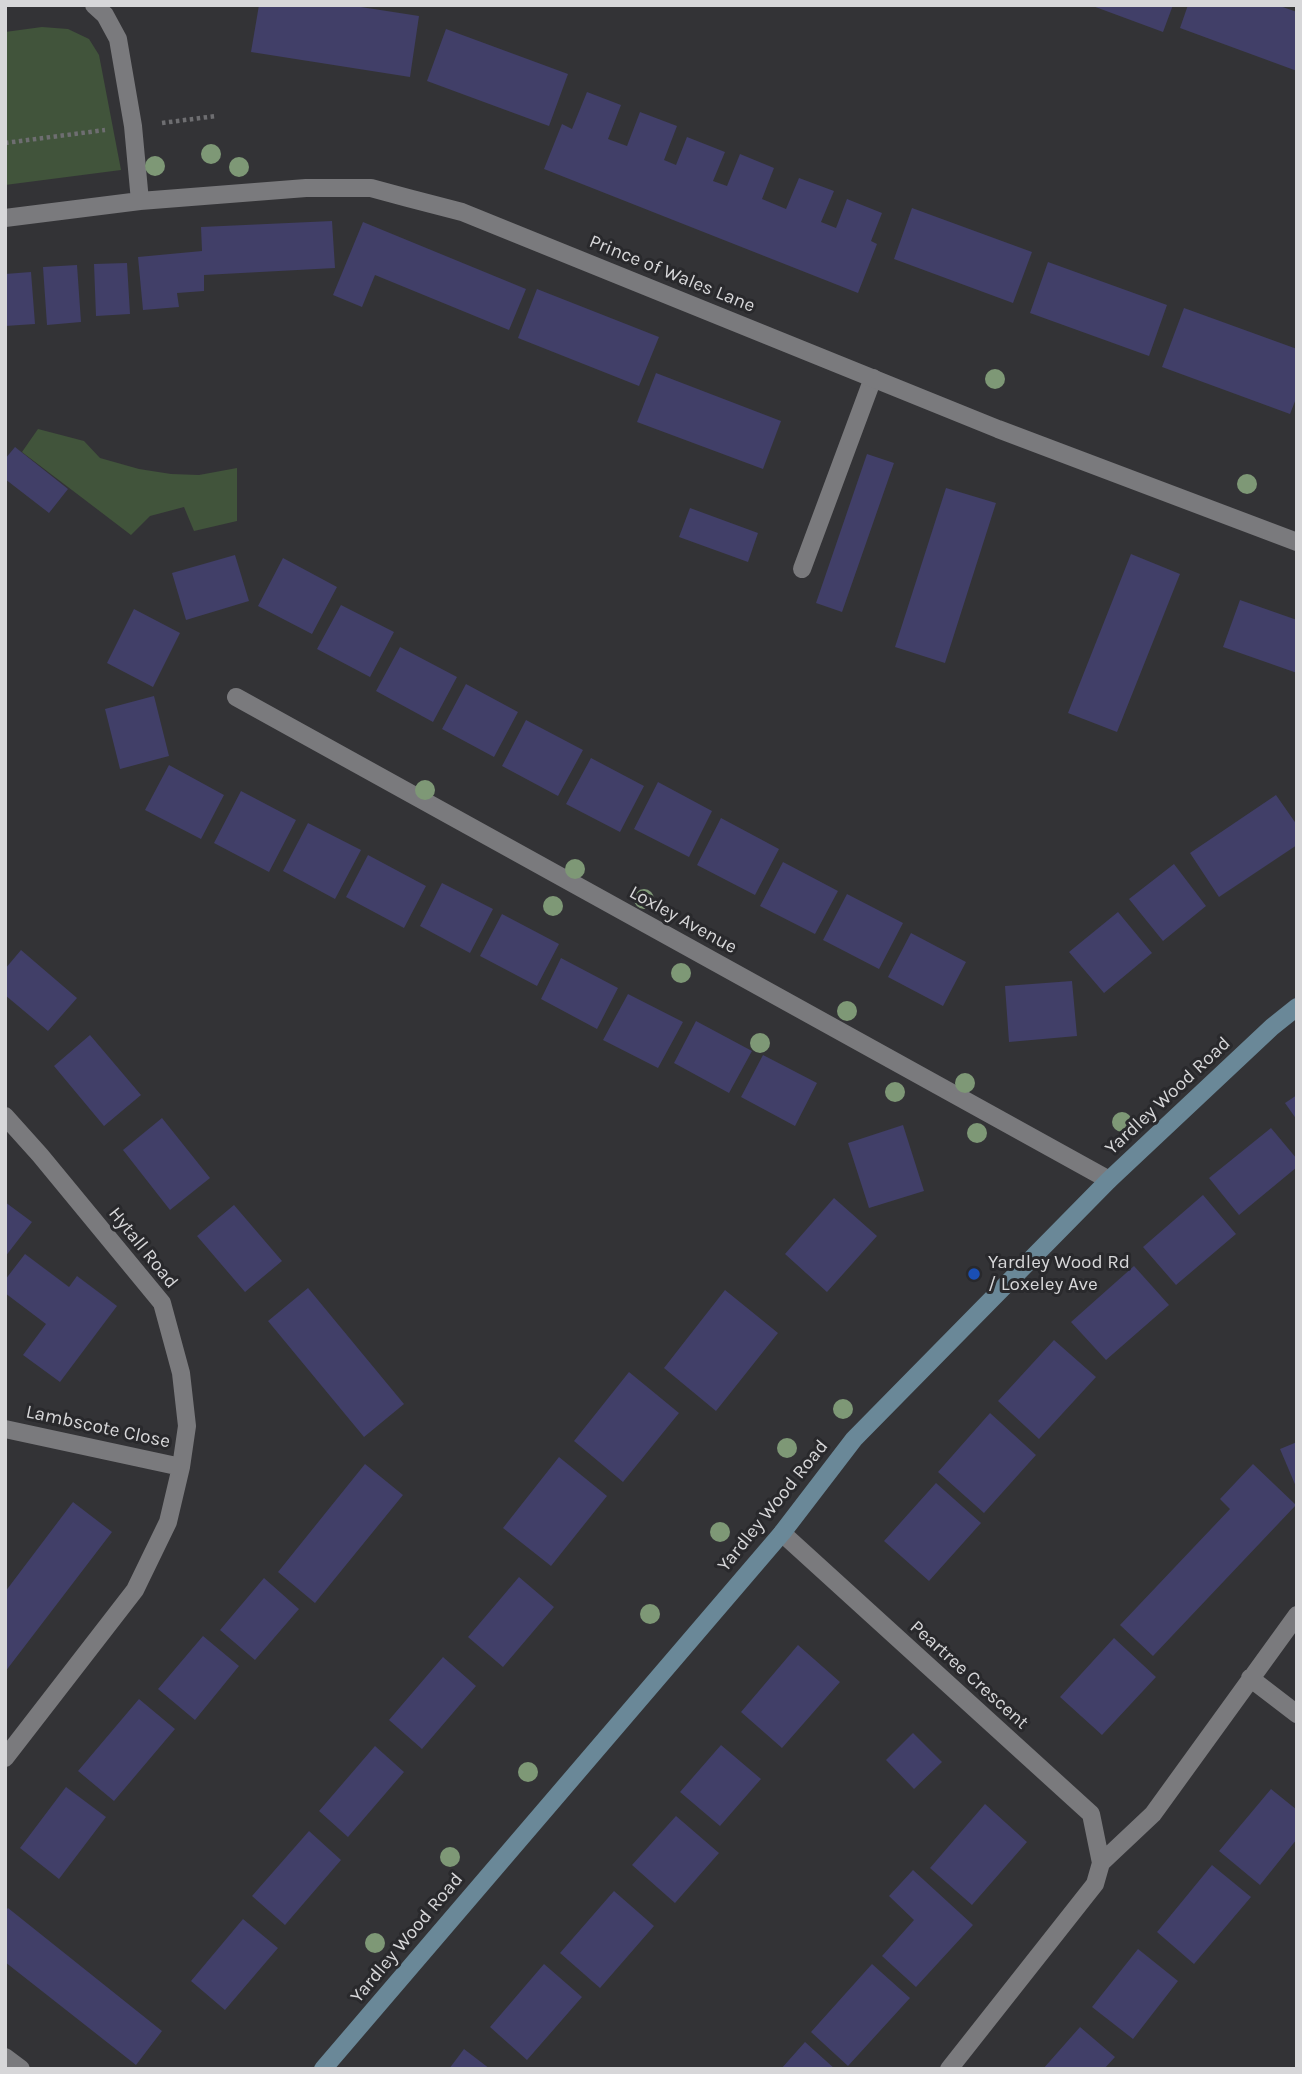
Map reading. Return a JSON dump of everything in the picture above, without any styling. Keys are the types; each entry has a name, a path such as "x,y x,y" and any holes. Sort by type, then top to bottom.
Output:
{"street":[{"path":"94,5 105,15 118,39 133,127 140,201"},
{"name":"Prince of Wales Lane","path":"5,218 140,201 306,188 371,188 461,212 998,429 1297,542"},
{"path":"802,569 873,378"},
{"name":"Loxley Avenue","path":"236,697 1110,1180"},
{"name":"Yardley Wood Road","path":"323,2069 782,1533 854,1439 1110,1180 1272,1027 1297,1007"},
{"name":"Hytall Road","path":"5,1116 163,1303 181,1373 187,1426 181,1467 167,1522 135,1590 5,1758"},
{"name":"Lambscote Close","path":"5,1429 181,1467"},
{"name":"Peartree Crescent","path":"782,1533 1091,1814 1101,1863"},
{"path":"949,2069 1095,1884 1101,1863 1153,1814 1297,1615"},
{"path":"1250,1678 1297,1714"},
{"path":"5,2057 20,2069"}],"green space":[{"path":"42,27 68,29 89,39 99,55 121,170 5,185 5,32"},
{"path":"38,429 84,441 100,458 139,469 199,475 237,468 237,521 194,531 184,507 150,516 131,535 22,452"}],"building":[{"path":"259,5 348,5 419,16 410,77 251,52"},
{"path":"1090,5 1173,5 1163,32"},
{"path":"1188,5 1277,5 1297,12 1297,71 1180,28"},
{"path":"446,29 568,74 549,126 427,81"},
{"path":"587,92 621,105 608,139 627,146 640,112 677,126 664,160 676,165 687,137 725,152 713,181 727,186 740,154 774,168 762,199 786,209 799,178 834,191 821,222 836,228 847,199 882,213 871,241 877,244 858,293 544,169 562,124 572,129"},
{"path":"912,208 1032,252 1013,303 894,259"},
{"path":"332,221 335,268 204,275 204,291 177,293 179,307 143,310 138,257 202,251 201,227"},
{"path":"363,222 526,289 509,330 375,275 362,307 333,295"},
{"path":"1048,262 1167,305 1149,356 1030,313"},
{"path":"127,263 130,314 96,316 94,264"},
{"path":"77,265 81,322 47,325 43,267"},
{"path":"31,272 35,324 5,326 5,274"},
{"path":"537,289 659,337 639,386 518,338"},
{"path":"1184,308 1297,349 1297,396 1290,414 1162,367"},
{"path":"656,373 781,421 763,469 637,422"},
{"path":"15,447 68,489 49,513 5,479 5,459"},
{"path":"867,454 894,463 842,612 816,603"},
{"path":"946,488 996,503 945,663 895,647"},
{"path":"690,508 758,533 748,562 679,537"},
{"path":"1131,554 1180,574 1117,732 1068,713"},
{"path":"235,555 249,601 186,620 172,573"},
{"path":"283,558 337,587 312,634 258,606"},
{"path":"1240,600 1297,620 1297,673 1223,647"},
{"path":"341,605 394,632 370,677 317,649"},
{"path":"134,609 180,633 153,687 107,663"},
{"path":"400,647 457,677 433,722 376,691"},
{"path":"466,684 518,712 494,757 442,729"},
{"path":"154,696 169,756 120,769 105,709"},
{"path":"526,720 583,750 558,796 502,766"},
{"path":"591,758 644,786 620,832 566,804"},
{"path":"169,765 224,795 201,839 145,810"},
{"path":"658,782 712,811 689,857 634,829"},
{"path":"241,791 296,820 269,872 214,843"},
{"path":"1276,795 1297,825 1297,845 1219,897 1190,853"},
{"path":"721,818 779,849 755,895 697,865"},
{"path":"308,823 361,850 335,899 283,871"},
{"path":"368,855 426,886 404,928 346,897"},
{"path":"783,862 838,891 815,934 760,906"},
{"path":"1174,864 1206,906 1163,941 1129,899"},
{"path":"442,883 493,909 470,953 420,926"},
{"path":"847,894 903,923 879,969 823,940"},
{"path":"1118,912 1152,953 1104,993 1069,952"},
{"path":"502,914 559,944 537,986 480,956"},
{"path":"911,933 966,962 943,1006 888,977"},
{"path":"21,950 77,998 48,1031 5,995 5,969"},
{"path":"561,958 618,988 597,1029 541,999"},
{"path":"1072,981 1077,1036 1009,1042 1005,986"},
{"path":"628,994 683,1022 658,1068 603,1040"},
{"path":"696,1021 752,1051 729,1093 674,1063"},
{"path":"90,1035 141,1095 104,1126 54,1066"},
{"path":"763,1055 817,1083 795,1126 741,1097"},
{"path":"1297,1095 1297,1120 1285,1103"},
{"path":"162,1118 210,1178 170,1210 123,1150"},
{"path":"903,1125 924,1191 869,1208 848,1143"},
{"path":"1271,1128 1297,1159 1297,1167 1239,1215 1209,1178"},
{"path":"1203,1195 1236,1234 1176,1285 1143,1247"},
{"path":"834,1198 877,1236 827,1292 785,1254"},
{"path":"5,1202 32,1222 5,1257"},
{"path":"234,1205 282,1261 245,1292 197,1236"},
{"path":"25,1254 69,1287 77,1276 117,1306 60,1382 23,1355 46,1324 5,1293 5,1280"},
{"path":"1134,1266 1169,1305 1106,1360 1071,1322"},
{"path":"308,1288 404,1404 364,1437 268,1321"},
{"path":"725,1290 778,1333 716,1411 664,1368"},
{"path":"1054,1340 1096,1377 1039,1439 998,1401"},
{"path":"629,1372 679,1413 623,1482 574,1441"},
{"path":"990,1413 1036,1455 984,1513 938,1472"},
{"path":"1297,1442 1297,1489 1280,1449"},
{"path":"559,1457 607,1496 551,1566 503,1528"},
{"path":"365,1464 403,1495 315,1603 278,1572"},
{"path":"1253,1464 1296,1505 1153,1656 1120,1625 1230,1509 1220,1499"},
{"path":"936,1483 981,1523 929,1581 884,1541"},
{"path":"73,1502 112,1532 5,1672 5,1592"},
{"path":"519,1577 554,1607 503,1667 468,1637"},
{"path":"264,1578 299,1609 255,1660 220,1630"},
{"path":"203,1636 239,1666 195,1720 158,1689"},
{"path":"1114,1638 1156,1677 1102,1735 1060,1697"},
{"path":"798,1645 840,1682 782,1748 741,1712"},
{"path":"443,1657 476,1686 422,1749 389,1720"},
{"path":"139,1699 175,1729 114,1801 78,1771"},
{"path":"913,1733 942,1762 914,1789 886,1760"},
{"path":"721,1745 761,1779 720,1826 680,1792"},
{"path":"375,1746 404,1772 348,1837 319,1811"},
{"path":"66,1787 106,1817 59,1879 20,1848"},
{"path":"1271,1789 1297,1810 1297,1839 1260,1885 1219,1851"},
{"path":"985,1804 1027,1842 972,1905 930,1868"},
{"path":"676,1816 719,1853 675,1903 632,1865"},
{"path":"309,1831 341,1860 285,1925 252,1896"},
{"path":"1212,1865 1251,1897 1194,1964 1157,1932"},
{"path":"913,1870 973,1925 916,1987 882,1956 914,1920 889,1896"},
{"path":"614,1891 654,1926 600,1988 560,1953"},
{"path":"8,1908 162,2031 136,2065 5,1962 5,1911"},
{"path":"243,1919 278,1948 225,2010 191,1981"},
{"path":"1138,1949 1178,1981 1133,2039 1092,2007"},
{"path":"544,1964 582,1997 527,2060 490,2027"},
{"path":"872,1964 910,1998 848,2066 811,2032"},
{"path":"1080,2027 1115,2057 1104,2069 1043,2069"},
{"path":"805,2042 835,2069 781,2069"},
{"path":"464,2049 490,2069 449,2069"}],"place":[{"name":"Yardley Wood Rd / Loxeley Ave","path":"974,1274"}]}
